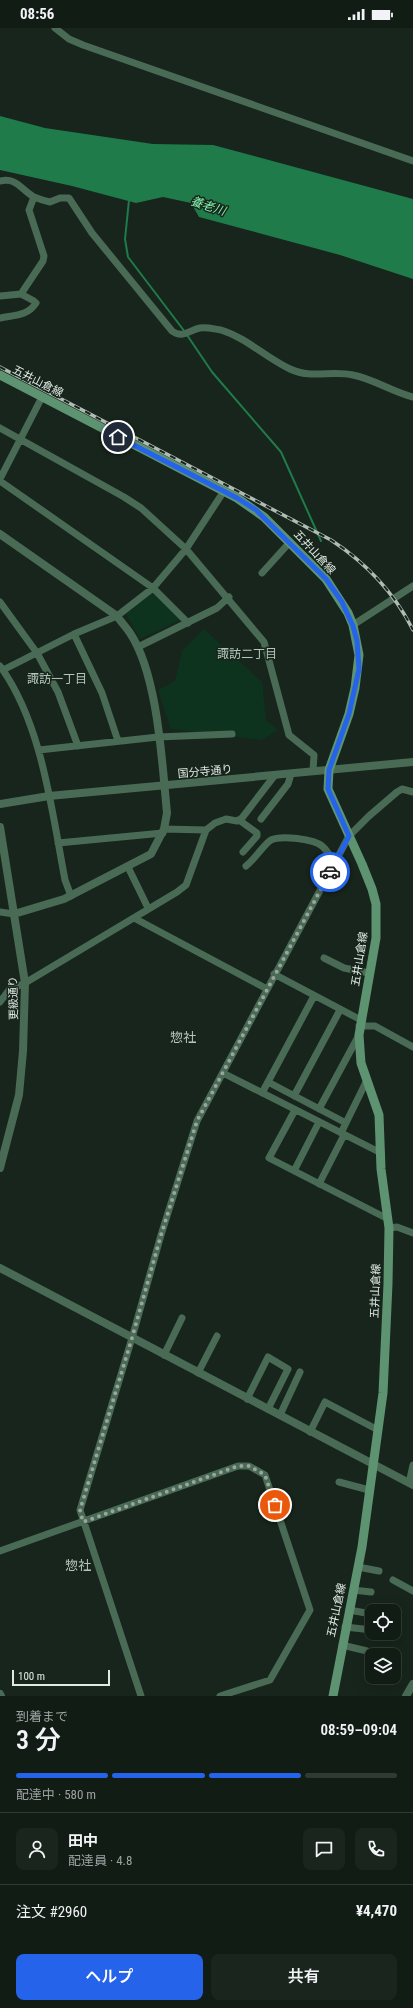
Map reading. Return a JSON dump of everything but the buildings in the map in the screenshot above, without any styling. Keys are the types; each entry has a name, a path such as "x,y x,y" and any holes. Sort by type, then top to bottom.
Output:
{"main road":[{"name":"五井山倉線","path":"0,375 224,491 256,510 290,542 335,591 353,626 359,655 358,674 349,714 329,770 328,789 372,889 376,904 376,938 359,1027 361,1063 379,1115 380,1153 388,1224 383,1393 358,1567 345,1627 333,1696"}],"street":[{"path":"55,28 69,39 83,46 413,161"},
{"path":"0,181 15,181 34,197 50,202 60,198 69,198 92,233 114,262 172,331 177,334 186,334 204,327 216,329 226,332 250,344 290,369 312,374 352,374 413,397"},
{"path":"21,294 43,261 44,256 29,210 34,197"},
{"path":"0,296 21,294 35,302 32,310 0,318"},
{"path":"42,397 0,480 153,588 188,624"},
{"path":"0,428 141,508 186,549 229,597 264,642 289,735 314,755 313,771"},
{"path":"70,896 65,880 39,750 22,706 2,668 37,653 74,634 117,616 153,588 186,549 224,491"},
{"path":"0,534 117,616 138,647 150,688 158,737 167,813 163,831 151,854 70,896 14,914 0,912"},
{"path":"262,573 290,542"},
{"path":"353,626 413,586"},
{"path":"138,647 188,624 217,608 229,597"},
{"path":"0,602 37,653 58,692 78,746"},
{"path":"74,634 102,693 118,741"},
{"path":"39,750 158,737 232,734"},
{"name":"国分寺通り","path":"0,804 49,796 413,762"},
{"path":"261,819 288,784 291,774"},
{"path":"239,820 275,775"},
{"path":"141,1696 80,1510 132,1338 161,1235 197,1121 274,974 349,836 369,816 397,792 402,789 413,792"},
{"path":"0,1002 9,990 25,983 177,892 186,884 206,830 215,823 226,819 239,820 257,833 257,836 243,852"},
{"name":"更級通り","path":"0,827 25,983 23,1051 19,1095 0,1168"},
{"path":"58,843 163,831 206,830"},
{"path":"246,866 254,860 270,840 278,838 294,838 317,843 323,846 335,863"},
{"path":"128,867 148,908"},
{"path":"134,918 267,989"},
{"path":"324,958 344,968 369,974"},
{"path":"274,974 340,1010 359,1027 375,1026 413,1046"},
{"path":"262,1093 314,996"},
{"path":"294,1096 340,1010"},
{"path":"319,1109 359,1027"},
{"path":"223,1073 380,1153"},
{"path":"319,1184 367,1080"},
{"path":"268,1082 346,1123"},
{"path":"295,1110 269,1158 319,1184 388,1224 413,1233"},
{"path":"294,1171 319,1122"},
{"path":"0,1268 411,1484 413,1465"},
{"path":"164,1355 182,1318"},
{"path":"198,1373 217,1336"},
{"path":"248,1399 268,1357 288,1369 268,1409"},
{"path":"280,1415 300,1372"},
{"path":"310,1432 325,1402 378,1430"},
{"path":"0,1551 238,1466 249,1466 265,1475 310,1610 270,1680 220,1696"},
{"path":"339,1482 370,1490"},
{"path":"358,1567 379,1571"},
{"path":"394,1580 413,1591"},
{"path":"353,1590 371,1592"},
{"path":"349,1610 365,1613"},
{"path":"345,1627 363,1629"},
{"path":"342,1645 365,1651"},
{"path":"406,1696 413,1684"}],"shaded area":[{"path":"154,592 183,619 140,639 126,614"},
{"path":"204,629 262,682 266,720 278,730 262,740 171,729 158,690 175,681 182,651"}],"water":[{"name":"養老川","path":"0,116 45,128 153,144 213,145 413,199 413,279 340,255 199,217 191,203 163,197 136,203 72,186 0,170"}],"waterway":[{"path":"129,200 125,239 128,257 185,332"},
{"path":"187,335 212,372 281,452 321,541"}],"railway":[{"path":"0,367 331,540 356,558 378,579 397,603 413,630"}],"way so far":[{"path":"275,1505 265,1475 249,1466 238,1466 83,1522 80,1510 87,1491 161,1235 197,1121 274,974 330,872"}],"district":[{"name":"諏訪二丁目","path":"247,654"},
{"name":"諏訪一丁目","path":"57,679"},
{"name":"惣社","path":"183,1037"},
{"name":"惣社","path":"78,1565"}],"route":[{"path":"118,437 237,498 256,510 326,579 348,613 357,641 359,669 349,714 329,770 328,789 349,836 330,872"}]}
